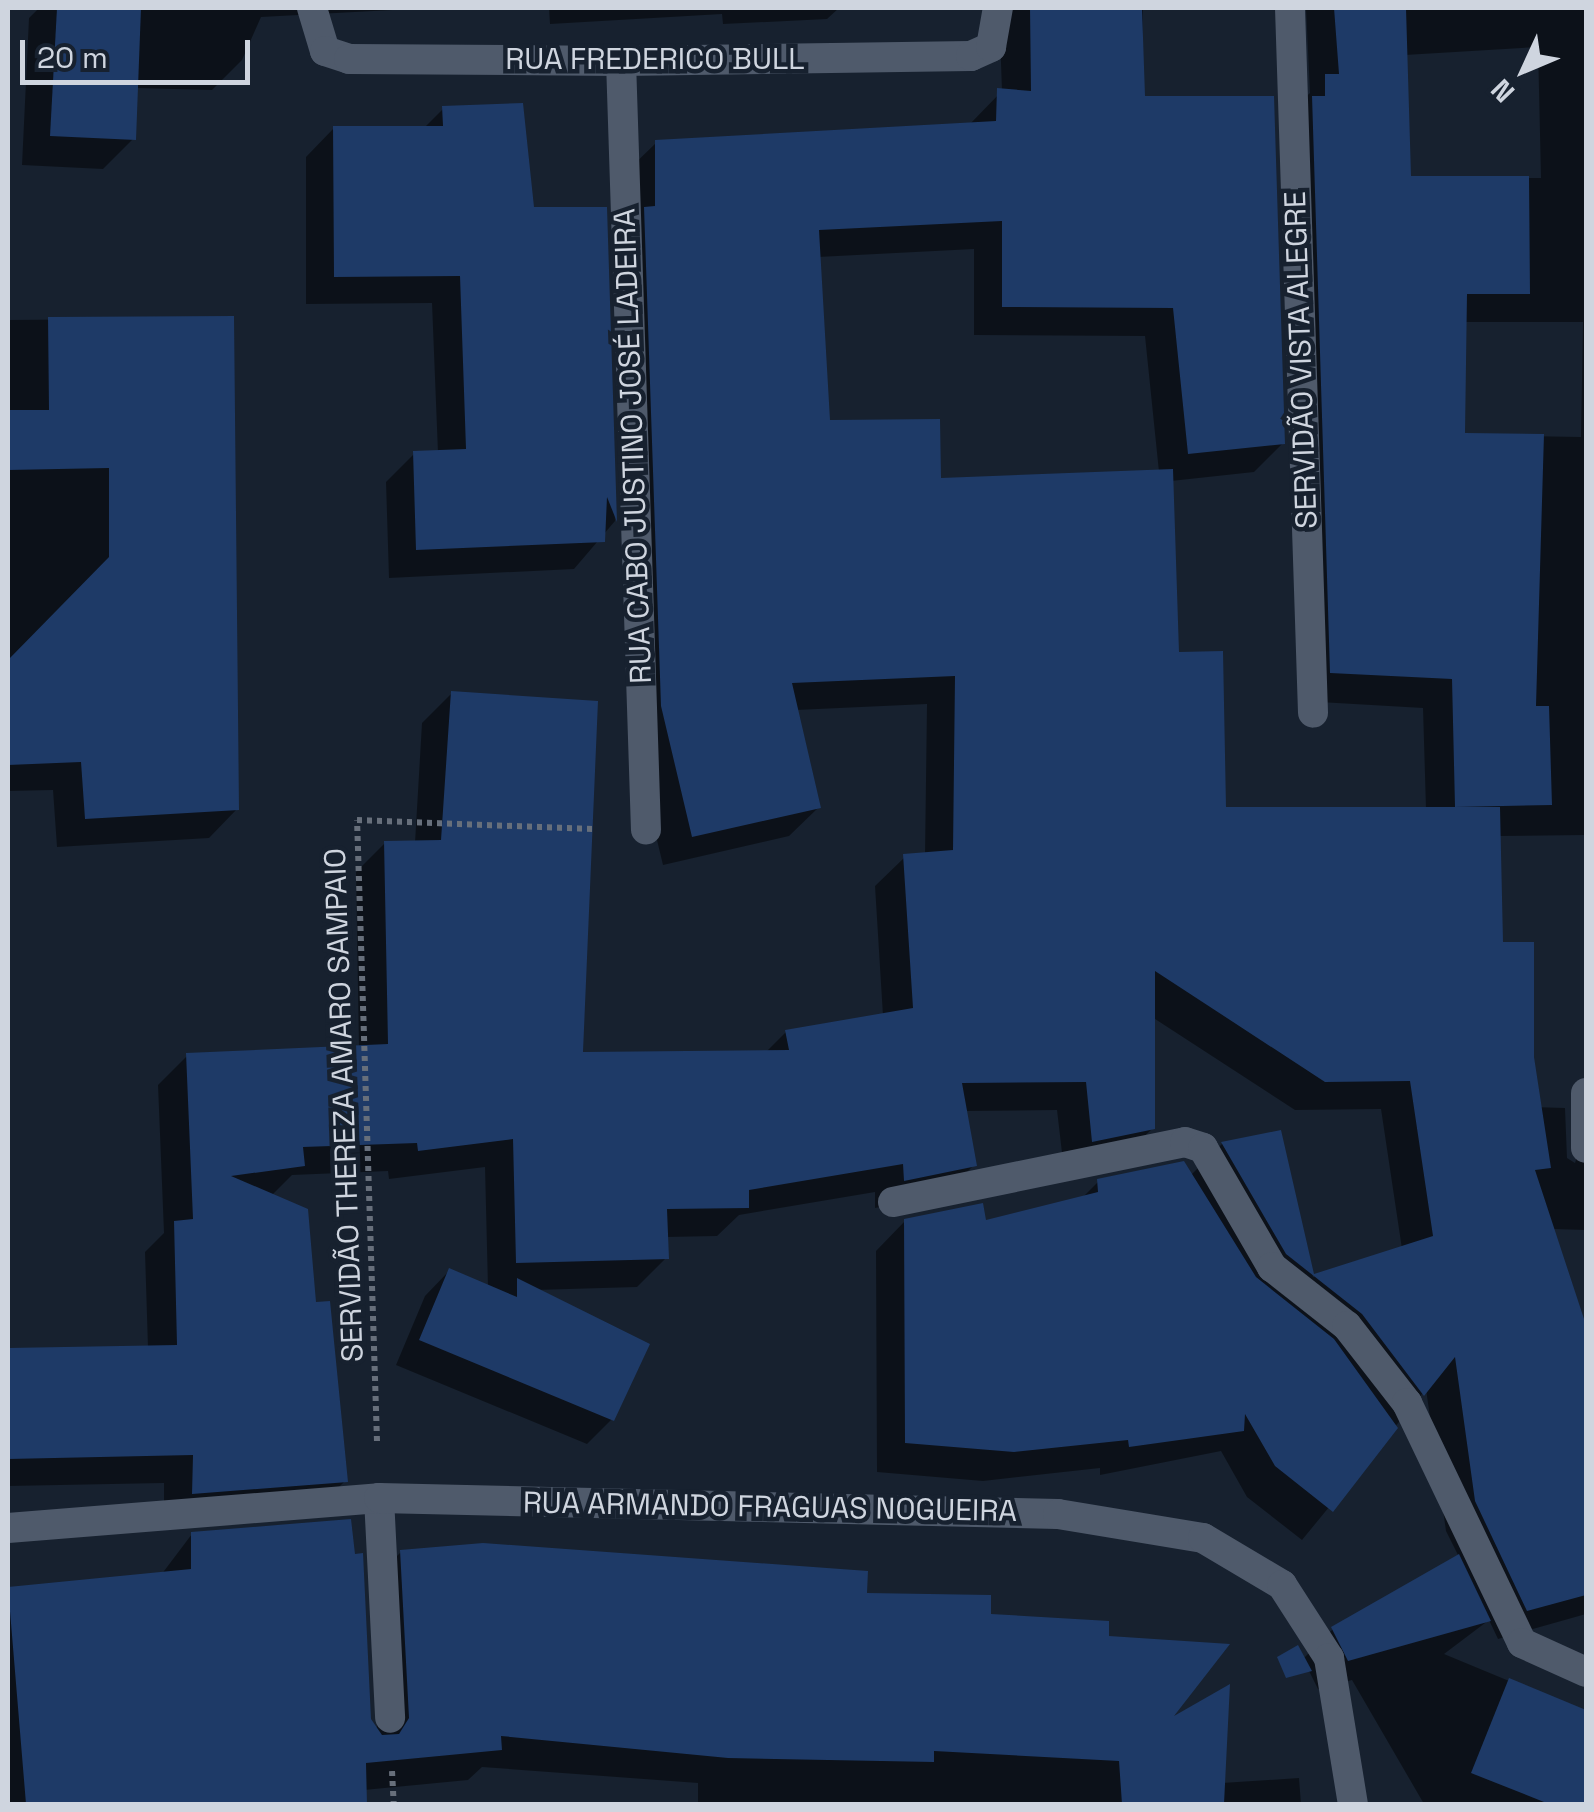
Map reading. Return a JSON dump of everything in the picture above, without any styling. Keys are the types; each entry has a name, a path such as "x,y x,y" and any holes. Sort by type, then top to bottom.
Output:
{"street":[{"name":"RUA FREDERICO BULL","path":"312,8 325,51 349,59 621,61 971,56 991,47 998,8"},
{"name":"SERVIDÃO VISTA ALEGRE","path":"1290,8 1313,713"},
{"name":"RUA CABO JUSTINO JOSÉ LADEIRA","path":"621,61 646,830"},
{"path":"1586,1092 1586,1148"},
{"path":"893,1202 1185,1142 1203,1148 1272,1267 1346,1326 1407,1403 1522,1644 1586,1672"},
{"name":"RUA ARMANDO FRAGUAS NOGUEIRA","path":"8,1528 379,1498 1058,1514 1204,1538 1282,1584 1329,1658 1352,1804"},
{"path":"379,1498 390,1718"}],"path":[{"name":"SERVIDÃO THEREZA AMARO SAMPAIO","path":"379,1498 357,820 646,830"}],"building":[{"path":"57,8 141,8 136,140 50,136"},
{"path":"1030,8 1142,8 1145,96 1274,96 1285,444 1188,454 1173,308 1002,307 1002,221 819,230 830,420 940,419 941,478 1173,469 1179,652 1223,651 1226,807 1500,807 1503,942 1534,942 1534,1057 1551,1168 1535,1170 1586,1325 1586,1595 1527,1611 1475,1501 1455,1357 1424,1396 1362,1314 1286,1254 1221,1142 1281,1130 1314,1274 1433,1236 1410,1081 1325,1082 1155,971 1155,1129 1092,1142 1086,1082 962,1083 977,1166 904,1181 903,1164 749,1190 749,1208 667,1209 669,1259 516,1263 513,1139 418,1151 417,1143 303,1147 305,1166 231,1176 308,1209 316,1302 330,1301 348,1482 192,1494 193,1455 8,1459 8,1348 177,1345 174,1221 193,1219 186,1053 388,1044 384,841 441,840 451,691 598,701 583,1052 789,1050 785,1030 913,1008 903,854 953,850 955,676 792,683 821,808 692,837 661,706 644,207 655,206 655,140 996,121 997,88 1031,91"},
{"path":"1334,8 1406,8 1411,176 1529,176 1530,294 1467,294 1465,433 1544,434 1536,706 1549,706 1552,805 1455,807 1452,679 1330,673 1312,96 1325,96 1325,74 1339,74"},
{"path":"523,103 534,207 607,207 617,522 607,497 605,542 416,550 413,451 466,449 460,276 334,277 333,126 443,126 442,106"},
{"path":"234,316 239,810 85,819 81,762 8,765 8,660 109,557 109,468 8,470 8,410 49,410 48,317"},
{"path":"1184,1161 1256,1277 1334,1339 1398,1428 1333,1512 1275,1466 1245,1414 1244,1431 1129,1447 1128,1440 1014,1452 905,1443 904,1219 983,1203 986,1220 1098,1192 1097,1179"},
{"path":"449,1268 517,1297 517,1278 650,1344 614,1421 419,1340"},
{"path":"351,1519 355,1554 363,1553 371,1719 382,1735 399,1734 409,1718 400,1550 483,1543 868,1571 867,1593 991,1595 991,1614 1109,1621 1109,1636 1230,1644 1174,1716 1230,1684 1224,1804 1122,1804 1119,1761 934,1751 934,1762 728,1758 501,1736 502,1750 366,1763 367,1804 26,1804 8,1587 191,1569 191,1532"},
{"path":"1459,1554 1491,1621 1348,1661 1331,1627"},
{"path":"1298,1645 1312,1671 1286,1678 1277,1657"},
{"path":"1509,1678 1586,1710 1586,1804 1549,1804 1471,1773"}]}
